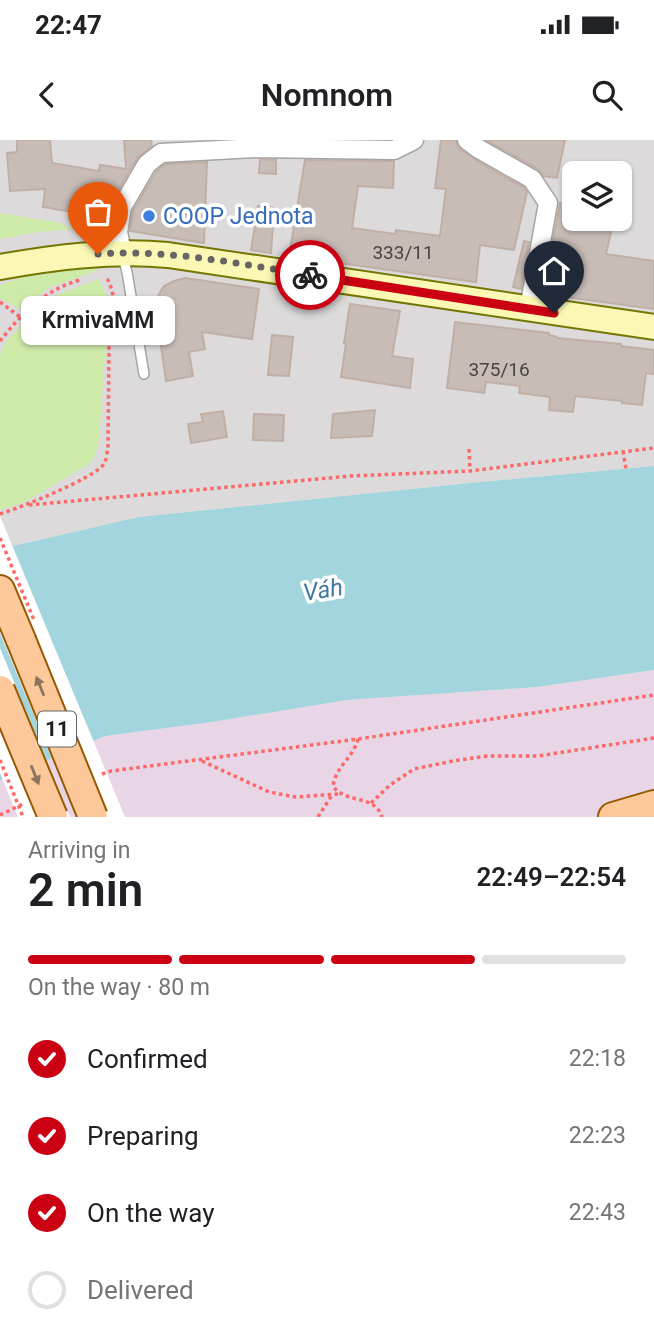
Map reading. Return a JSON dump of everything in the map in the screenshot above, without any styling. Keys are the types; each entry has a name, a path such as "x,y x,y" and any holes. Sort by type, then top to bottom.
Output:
{"main road":[{"path":"0,267 75,256 142,253 216,261 654,327"},
{"name":"11","path":"0,590 93,817"},
{"name":"11","path":"0,690 53,817"},
{"path":"613,817 654,805"}],"street":[{"path":"122,253 118,232 122,207 147,164 161,153 258,148 394,150 414,140"},
{"path":"467,140 533,179 548,203 529,309"}],"lane":[{"path":"122,253 144,374"}],"path":[{"path":"0,514 29,505 89,475 104,464 108,449 109,345 116,328 116,314 113,290 108,280 102,276"},
{"path":"0,341 20,317 52,291 83,279"},
{"path":"0,302 20,317"},
{"path":"29,505 351,475 470,471 654,448"},
{"path":"470,449 470,471"},
{"path":"623,452 626,469"},
{"path":"111,772 654,695"},
{"path":"371,803 390,785 414,769 487,756 538,756 654,738"},
{"path":"338,794 333,786 335,776 355,749 358,739"},
{"path":"0,760 23,817"},
{"path":"200,760 269,792 295,797 338,794 371,803 378,807 382,817"},
{"path":"318,817 332,795"}],"shaded area":[{"path":"0,140 654,140 654,466 140,517 0,549"},
{"path":"654,670 654,817 0,817 0,780 105,736 347,700 537,687"}],"green space":[{"path":"0,213 60,223 74,229 0,239"},
{"path":"80,265 97,269 48,288 23,308 0,298 0,285 31,274"},
{"path":"99,279 110,305 112,327 106,343 99,441 95,456 89,464 23,503 0,510 0,355 5,343 21,325 24,336 36,334 39,322 28,318 54,296"}],"water":[{"name":"Váh","path":"654,466 654,670 537,687 347,700 105,736 0,780 0,549 139,517"}],"pier":[{"path":"0,516 125,817 76,817 0,633"},
{"path":"0,648 70,817 18,817 0,773"}],"building":[{"path":"17,140 50,140 52,163 99,171 100,165 126,169 124,140 151,140 152,146 137,158 112,201 108,224 89,222 90,215 43,207 45,189 10,191 7,153 17,152"},
{"path":"441,140 456,140 460,149 472,158 527,192 514,250 480,245 476,282 289,256 305,160 394,161 393,188 358,186 352,228 440,236 446,189 435,188"},
{"path":"486,140 565,140 557,178 543,176 538,169"},
{"path":"260,159 276,160 276,174 259,173"},
{"path":"207,162 204,243 130,231 133,211 156,172 165,164"},
{"path":"560,203 562,231 611,231 606,254 654,261 654,309 543,294"},
{"path":"258,206 274,208 271,253 251,250"},
{"path":"524,241 529,242 521,289 513,287"},
{"path":"185,278 259,289 252,339 202,332 205,349 189,352 193,376 166,381 155,305 164,286"},
{"path":"350,304 400,311 392,356 413,359 410,388 341,377"},
{"path":"455,322 549,333 557,338 654,350 654,374 646,373 642,405 575,396 573,412 549,410 550,397 519,393 520,386 486,382 484,393 447,388"},
{"path":"272,335 293,337 289,376 268,375"},
{"path":"375,410 372,436 331,438 333,414"},
{"path":"223,411 227,437 191,443 188,424 203,422 201,414"},
{"path":"254,414 284,415 283,441 253,440"}],"way so far":[{"path":"98,254 168,255 310,275"}],"place":[{"name":"COOP Jednota","path":"149,216"},
{"name":"KrmivaMM","path":"98,254"}],"route":[{"path":"310,275 554,313"}]}
